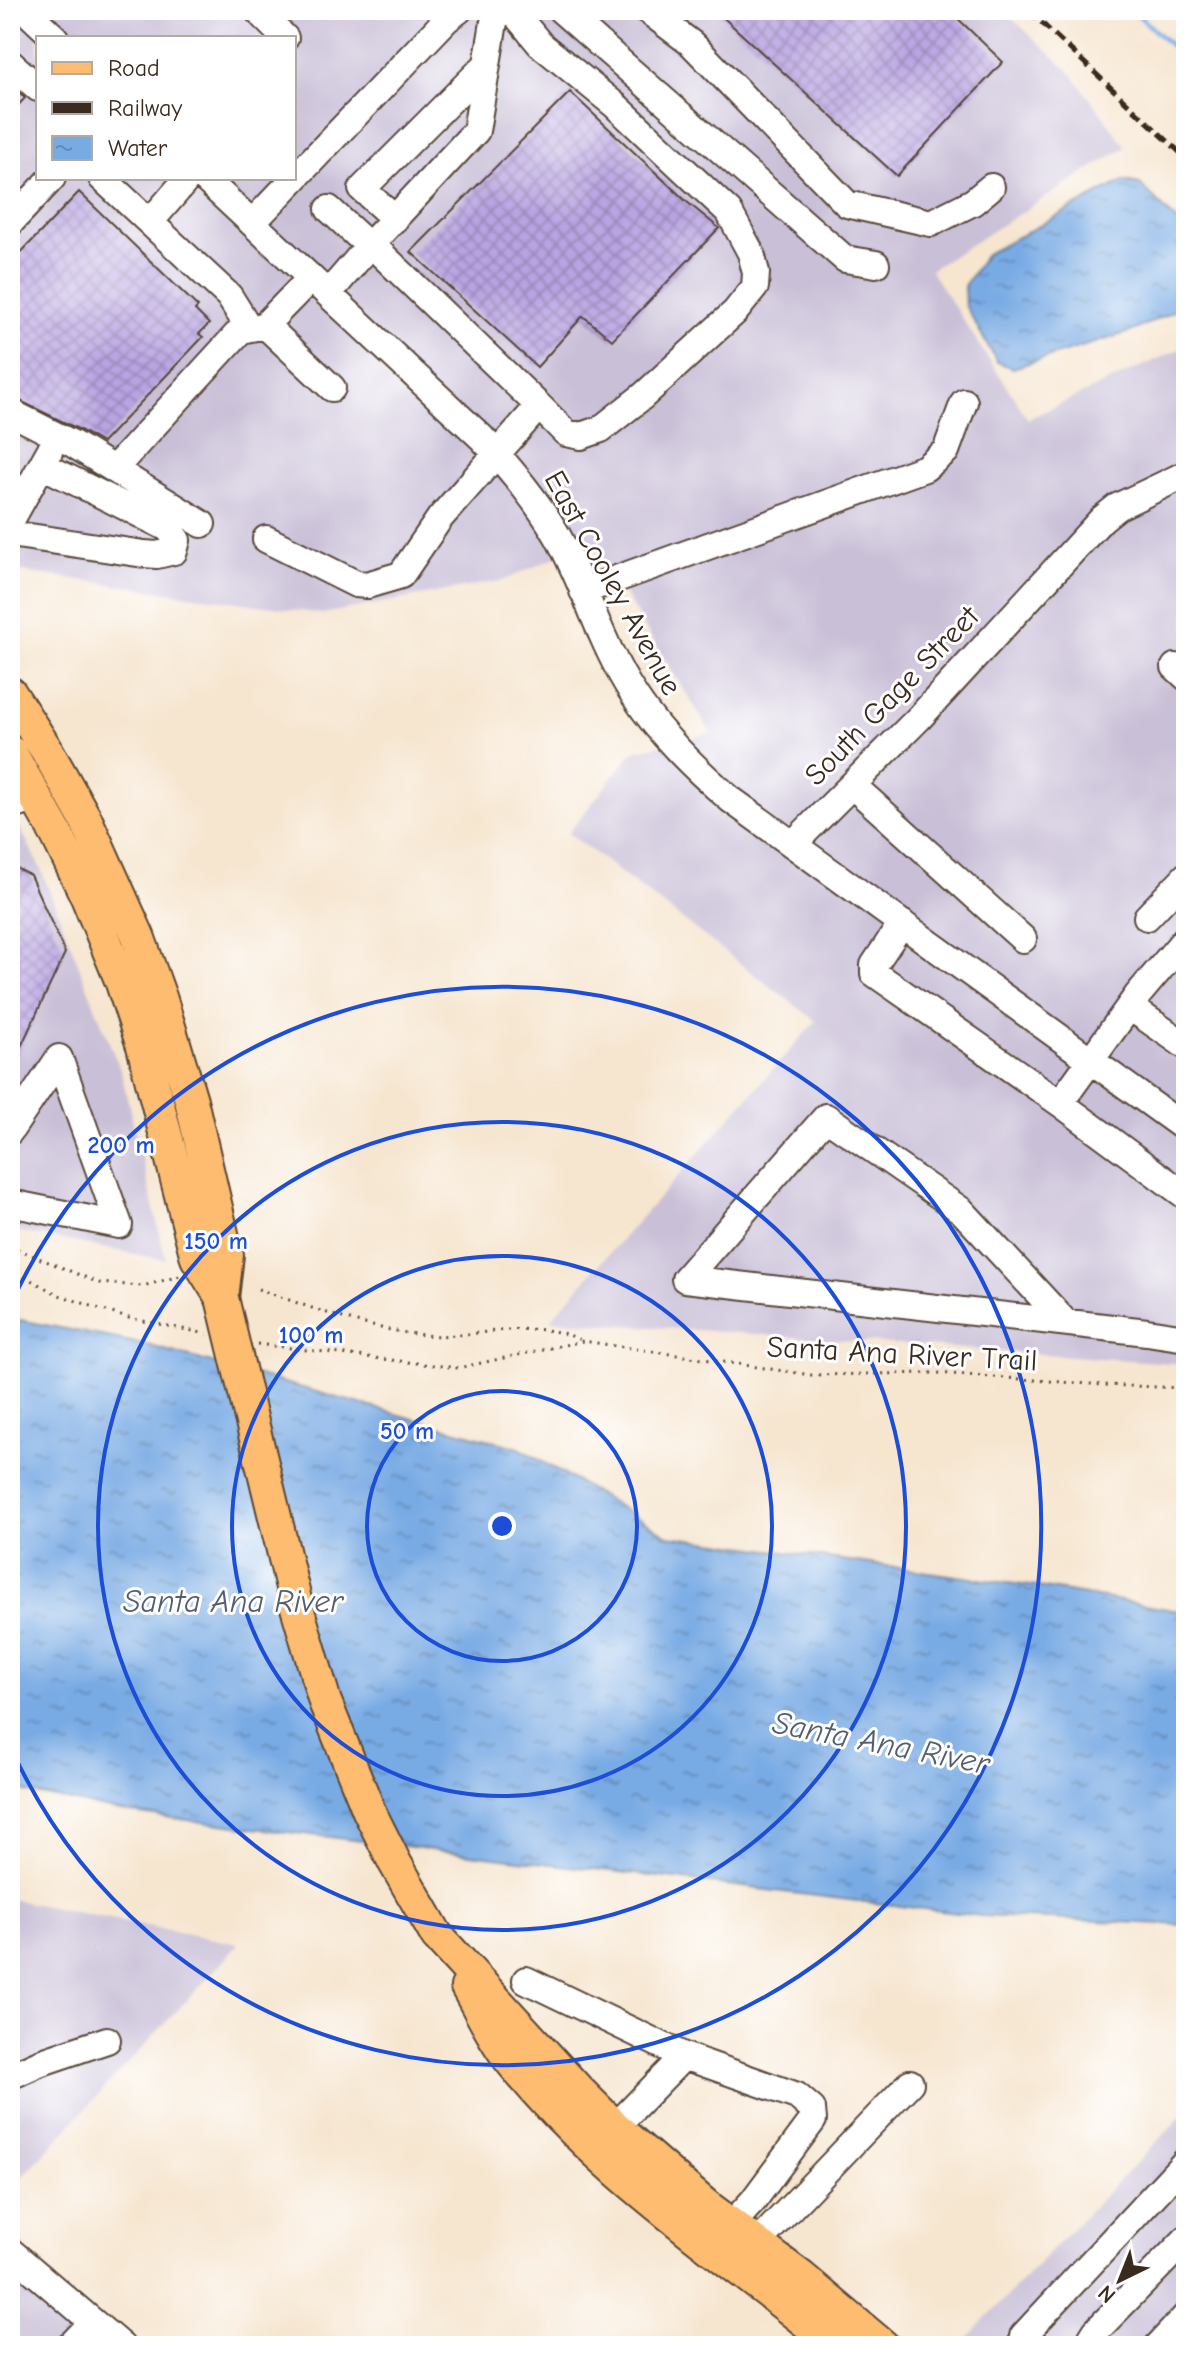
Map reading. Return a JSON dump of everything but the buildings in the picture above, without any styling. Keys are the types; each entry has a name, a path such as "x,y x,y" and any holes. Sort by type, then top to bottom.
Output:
{"main road":[{"path":"10,693 86,820 128,911 161,1000 191,1100 227,1255 222,1298"},
{"path":"10,752 24,803 87,897 121,980 143,1046 197,1258 222,1298 296,1604 325,1702 369,1811 395,1863 508,2058 595,2152 638,2191 812,2286 883,2346"},
{"path":"131,1012 161,1000"},
{"path":"437,1936 577,2089 743,2246 836,2346"}],"street":[{"path":"25,10 53,36"},
{"path":"257,10 283,36"},
{"path":"296,177 459,10"},
{"path":"114,469 241,330 257,327 320,286 370,245 476,131 496,10"},
{"path":"329,209 566,433 581,436 601,429 643,396 735,312 755,287 756,273 751,253 729,212 616,106 540,44 512,10"},
{"path":"561,10 845,259 876,264"},
{"path":"647,10 692,44 847,204 931,223 973,202 991,187"},
{"path":"10,63 36,86"},
{"path":"395,219 362,189 487,64"},
{"path":"10,223 50,180"},
{"path":"104,180 229,296 257,327 332,388"},
{"path":"150,222 186,180"},
{"name":"East Cooley Avenue","path":"206,180 497,454 531,494 556,534 612,657 634,694 659,729 695,769 730,799 1186,1129"},
{"path":"252,223 293,180"},
{"path":"583,591 925,468 946,451 964,402"},
{"path":"266,539 356,584 367,585 401,575 440,518 539,406"},
{"path":"10,412 58,436 202,524"},
{"path":"10,522 58,436"},
{"path":"10,534 144,554 174,551 177,540 168,528 42,465"},
{"name":"South Gage Street","path":"793,844 919,718 1102,519 1117,507 1186,474"},
{"path":"852,785 1023,939"},
{"path":"1147,917 1186,876"},
{"path":"902,923 874,965 874,973 1186,1196"},
{"path":"1060,1103 1158,970 1186,938"},
{"path":"1130,1007 1186,1046"},
{"path":"10,1131 59,1058 119,1225 10,1203"},
{"path":"1065,1322 962,1211 826,1117 685,1279 1186,1338"},
{"path":"526,1980 684,2056 797,2096 812,2109 813,2120 753,2201 743,2246"},
{"path":"10,2076 107,2040"},
{"path":"615,2127 684,2056"},
{"path":"743,2246 910,2083"},
{"path":"1022,2346 1023,2336 1186,2161"},
{"path":"1092,2346 1091,2339 1096,2331 1186,2239"},
{"path":"10,2251 121,2346"},
{"path":"1158,2346 1186,2316"},
{"path":"70,2346 93,2322"}],"path":[{"path":"10,1246 99,1283 143,1286 180,1276"},
{"path":"10,1269 59,1295 124,1317 214,1335"},
{"path":"258,1289 347,1320 390,1331 428,1335 543,1330 566,1333 583,1341"},
{"name":"Santa Ana River Trail","path":"245,1341 275,1348 458,1368 583,1341 811,1375 937,1373 1186,1388"}],"shaded area":[{"path":"10,10 1003,10 1071,73 1126,147 930,270 1028,419 1186,346 1186,1364 550,1320 816,1021 568,833 634,751 711,733 591,541 505,580 322,614 10,570"},
{"path":"10,808 40,867 121,1072 166,1260 10,1230"},
{"path":"10,1899 239,1944 10,2190"},
{"path":"1186,2111 1186,2346 959,2346"},
{"path":"10,2277 93,2346 10,2346"}],"water":[{"path":"1123,181 1140,184 1186,231 1186,305 1133,331 1013,368 997,362 965,305 964,286 986,254"},
{"name":"Santa Ana River","path":"10,1318 147,1345 519,1448 669,1536 1044,1588 1186,1612 1186,1925 982,1916 130,1813 10,1789"}],"waterway":[{"path":"1133,10 1186,60"}],"railway":[{"path":"1028,10 1186,158"}]}
